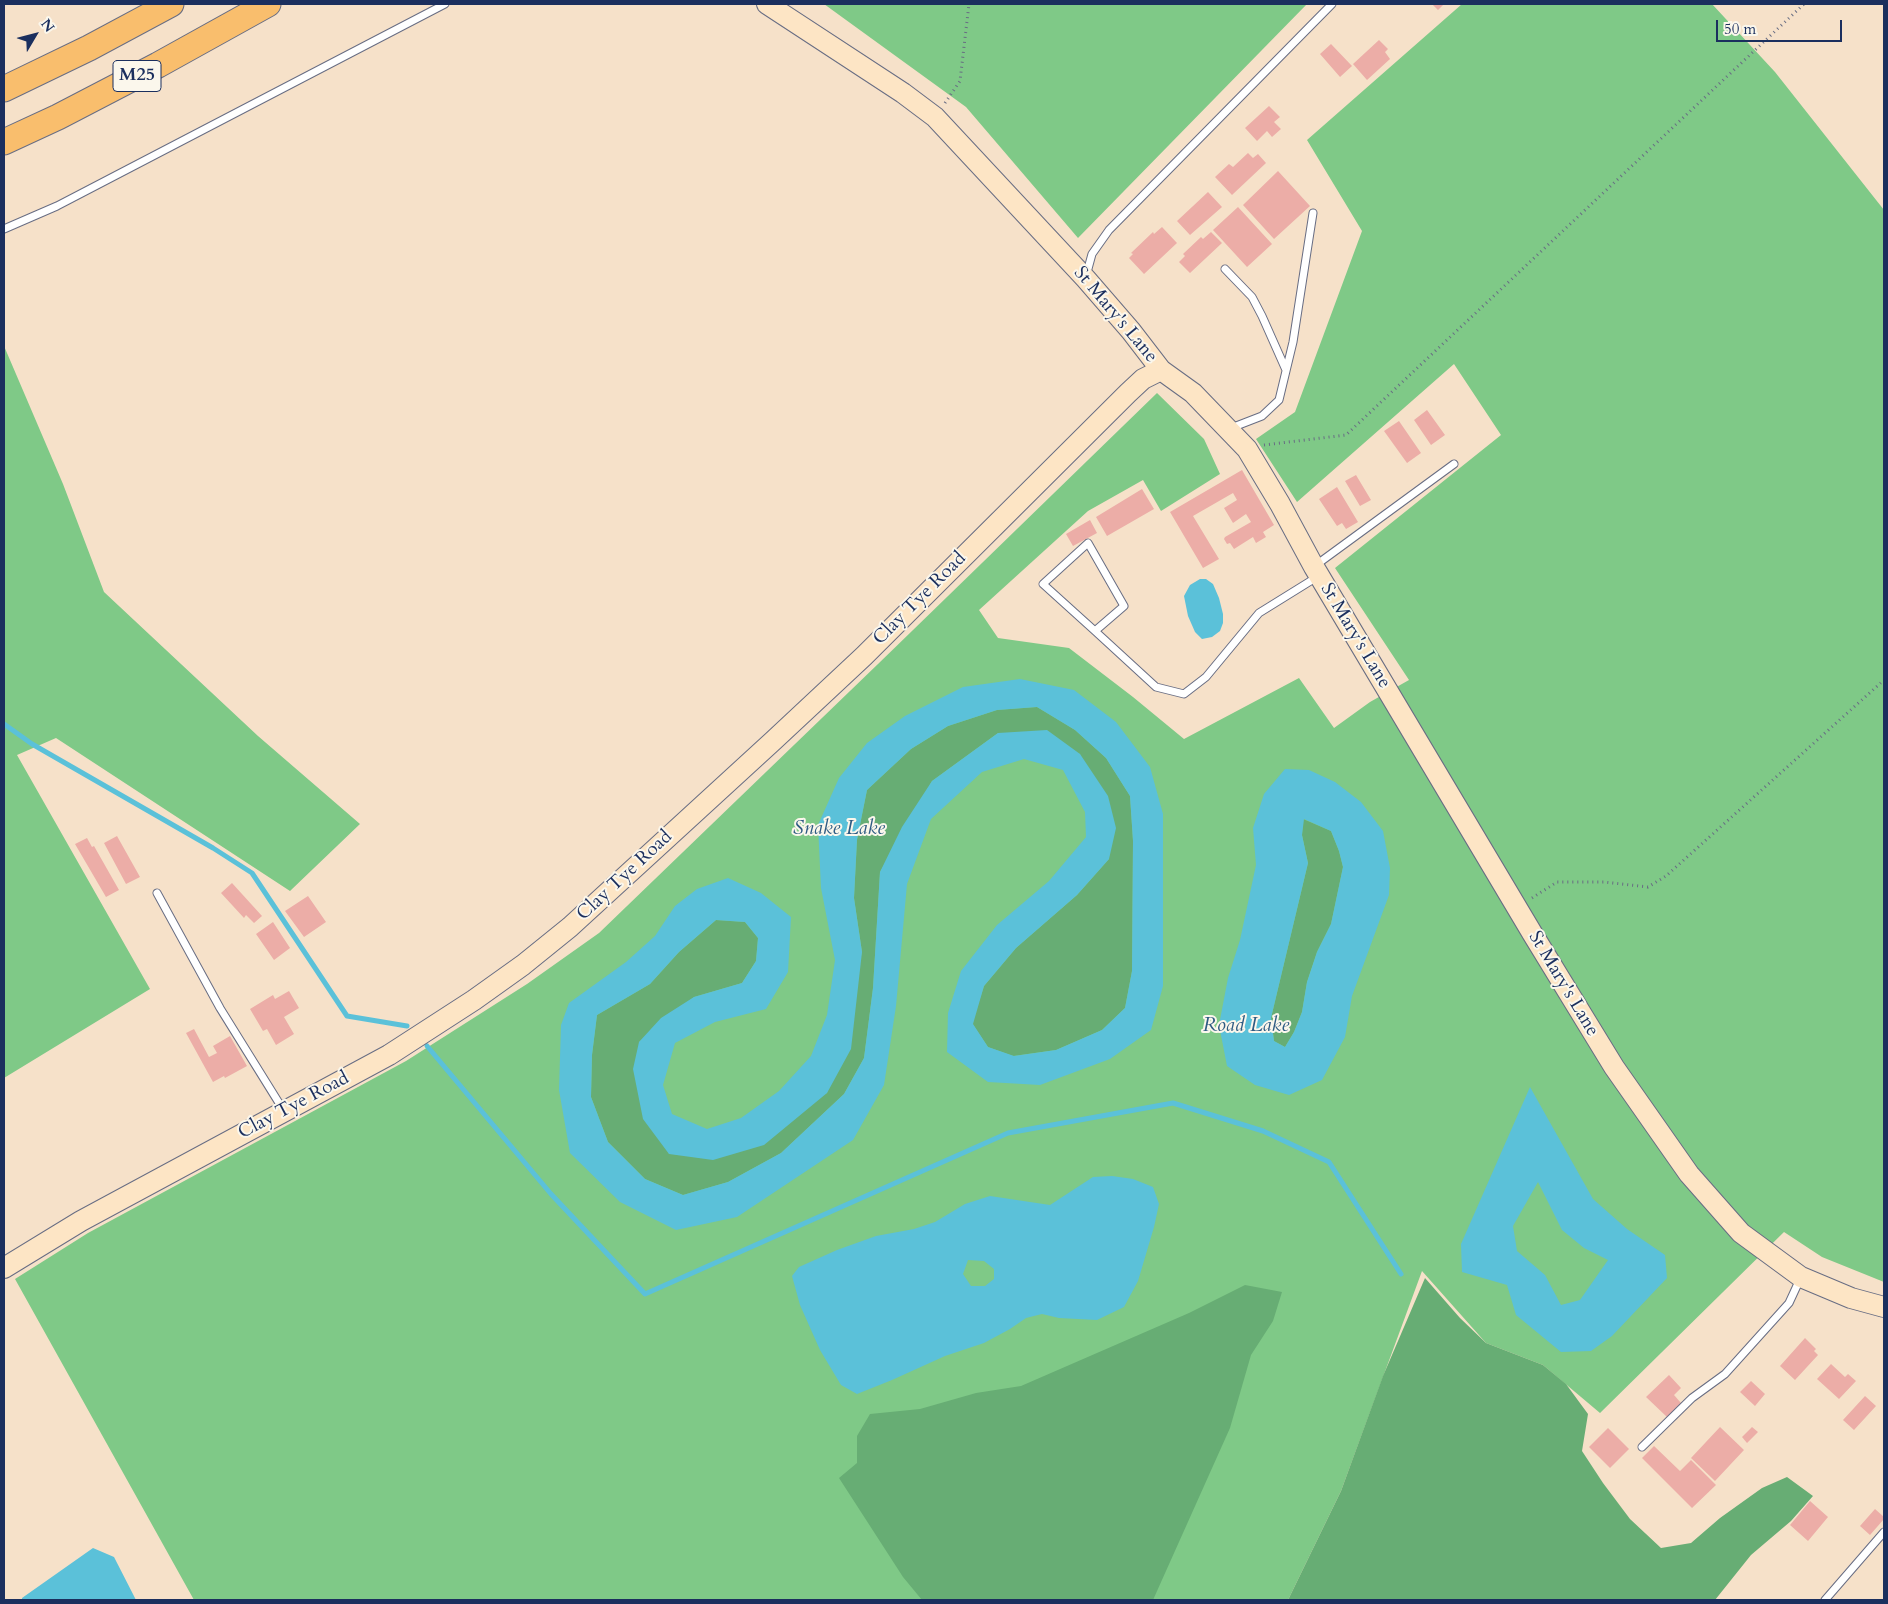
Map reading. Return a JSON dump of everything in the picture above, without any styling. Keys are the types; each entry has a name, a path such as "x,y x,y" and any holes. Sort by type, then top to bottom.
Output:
{"highway":[{"name":"M25","path":"4,89 89,48 171,4"},
{"name":"M25","path":"4,142 58,117 268,4"}],"main road":[{"name":"St Mary's Lane","path":"767,4 903,93 934,117 1086,278 1161,370 1193,393 1247,449 1317,571 1517,908 1614,1067 1689,1174 1740,1233 1801,1277 1851,1298 1884,1307"},
{"name":"Clay Tye Road","path":"4,1268 81,1220 389,1055 517,969 570,927 864,656 1128,393 1143,379 1161,370"}],"lane":[{"path":"4,229 57,206 445,4"},
{"path":"1086,278 1092,254 1109,230 1332,4"},
{"path":"1229,429 1262,416 1279,400 1293,342 1313,214"},
{"path":"1225,269 1252,297 1286,370"},
{"path":"1095,631 1124,606 1088,544 1043,584 1156,687 1184,694 1206,677 1258,613 1317,571 1454,464"},
{"path":"157,893 220,1008 284,1111"},
{"path":"1642,1447 1692,1398 1725,1374 1789,1303 1801,1277"},
{"path":"1825,1600 1884,1532"}],"path":[{"path":"934,117 960,81 969,4"},
{"path":"1247,449 1265,444 1346,434 1804,4"},
{"path":"1517,908 1557,882 1604,882 1648,887 1666,876 1884,680"}],"green space":[{"path":"824,4 1307,4 1078,238 966,107"},
{"path":"1462,4 1712,4 1775,72 1884,210 1884,1282 1822,1257 1784,1232 1600,1413 1543,1365 1486,1343 1422,1271 1341,1491 1288,1600 194,1600 15,1279 88,1233 406,1061 527,984 599,933 1157,393 1204,439 1220,474 1161,511 1143,480 1088,511 979,610 998,638 1069,648 1184,739 1299,678 1334,728 1370,702 1409,680 1335,568 1501,435 1454,364 1297,502 1256,439 1295,412 1362,231 1307,140"},
{"path":"4,346 63,484 104,592 258,736 360,824 290,891 56,738 17,755 150,989 4,1078"},
{"path":"1037,707 1075,730 1106,758 1130,796 1133,841 1132,971 1125,1008 1102,1030 1056,1050 1013,1056 988,1047 972,1023 984,986 1016,948 1077,895 1109,859 1080,754 998,733 932,781 880,872 873,988 864,1058 844,1094 781,1153 728,1182 683,1195 645,1179 608,1142 591,1097 592,1055 597,1015 650,984 679,952 716,920 745,922 758,938 756,961 742,983 694,997 639,1042 669,1154 827,1093 862,952 854,898 857,839 867,790 911,749 948,726 997,710"},
{"path":"1303,819 1331,831 1343,867 1331,924 1317,952 1307,982 1302,1012 1294,1032 1285,1047 1274,1041 1271,1018 1308,863 1302,835"},
{"path":"1425,1278 1460,1318 1486,1343 1543,1365 1566,1384 1588,1414 1582,1451 1630,1519 1661,1548 1691,1543 1720,1518 1762,1488 1787,1477 1813,1496 1791,1521 1751,1555 1715,1600 1288,1600 1341,1491 1383,1376"},
{"path":"1245,1285 1282,1292 1273,1321 1251,1355 1230,1428 1153,1600 922,1600 903,1577 839,1478 857,1463 857,1436 870,1414 920,1409 976,1393 1021,1386 1189,1313"}],"water":[{"path":"1200,579 1206,579 1213,584 1223,614 1223,623 1220,631 1212,637 1202,639 1195,632 1188,616 1184,596 1190,585"},
{"name":"Snake Lake","path":"1020,679 1074,690 1116,722 1150,767 1163,814 1163,986 1151,1030 1110,1059 1040,1085 988,1082 947,1052 948,1013 961,971 997,925 1049,881 1086,837 1085,812 1063,770 1024,759 982,772 931,819 907,884 896,1006 884,1085 853,1140 737,1217 676,1230 620,1202 570,1153 559,1090 561,1025 569,1003 626,962 655,936 675,906 697,889 728,878 761,893 791,917 788,972 766,1009 715,1022 675,1043 663,1085 672,1114 707,1129 741,1118 779,1091 811,1056 827,1015 835,960 821,888 818,825 839,778 867,743 905,716 963,687","holes":["1037,707 1075,730 1106,758 1130,796 1133,841 1132,971 1125,1008 1102,1030 1056,1050 1014,1056 988,1047 973,1024 984,986 1016,948 1077,895 1109,859 1116,828 1108,796 1080,754 1047,730 998,733 932,781 902,827 880,872 873,988 864,1058 844,1094 781,1153 728,1182 683,1195 645,1179 608,1142 591,1097 592,1055 597,1015 650,984 679,952 716,920 745,922 758,938 756,961 742,983 694,997 661,1018 639,1042 633,1069 643,1119 669,1154 713,1160 764,1145 827,1093 851,1049 862,952 854,898 857,840 867,790 911,749 948,726 997,710"]},
{"name":"Road Lake","path":"1285,769 1309,770 1335,782 1361,802 1383,831 1390,868 1389,895 1352,996 1345,1037 1322,1080 1289,1095 1255,1085 1227,1066 1219,1025 1228,978 1240,940 1256,865 1253,828 1264,794","holes":["1304,819 1331,831 1343,867 1331,924 1317,952 1307,982 1302,1012 1294,1032 1285,1047 1274,1041 1271,1018 1308,863 1302,835"]},
{"path":"1530,1087 1593,1199 1627,1229 1665,1255 1667,1278 1612,1336 1591,1351 1561,1352 1516,1315 1507,1285 1462,1272 1461,1244","holes":["1538,1182 1562,1230 1584,1248 1608,1260 1580,1300 1561,1305 1545,1275 1517,1251 1513,1226"]},
{"path":"1112,1176 1133,1179 1153,1187 1159,1204 1138,1281 1124,1307 1097,1320 1059,1318 1042,1314 1026,1318 984,1343 945,1356 857,1394 841,1385 820,1350 800,1305 792,1276 799,1267 837,1250 876,1236 914,1229 935,1222 965,1204 990,1196 1050,1205 1093,1177","holes":["968,1260 984,1261 994,1269 994,1279 985,1286 971,1286 963,1274"]},
{"path":"93,1548 114,1557 136,1600 22,1600 22,1598"}],"building":[{"path":"1432,4 1444,4 1438,10"},
{"path":"1379,40 1388,49 1385,52 1390,59 1367,80 1353,64"},
{"path":"1331,44 1352,66 1340,77 1320,54"},
{"path":"1269,106 1280,117 1274,122 1281,129 1272,137 1267,131 1257,141 1245,128"},
{"path":"1248,153 1253,158 1258,154 1266,163 1232,195 1215,177 1229,164 1233,167"},
{"path":"1278,171 1310,206 1274,239 1243,205"},
{"path":"1208,192 1222,207 1190,235 1177,221"},
{"path":"1238,207 1272,244 1247,267 1213,230"},
{"path":"1162,227 1177,243 1144,274 1129,258 1133,254 1131,253 1153,232 1154,234"},
{"path":"1211,232 1222,243 1190,273 1179,262 1185,256 1183,254 1201,237 1203,239"},
{"path":"1427,410 1445,435 1431,445 1414,420"},
{"path":"1399,421 1421,453 1407,463 1384,431"},
{"path":"1242,470 1274,525 1263,532 1266,537 1256,543 1253,537 1234,549 1230,543 1227,544 1224,539 1225,537 1251,522 1246,514 1233,523 1224,508 1237,500 1233,493 1193,516 1219,559 1203,568 1170,512"},
{"path":"1356,475 1371,500 1360,506 1345,481"},
{"path":"1337,487 1358,522 1346,529 1342,523 1337,526 1319,499"},
{"path":"1142,489 1154,509 1107,536 1096,517"},
{"path":"1090,520 1097,533 1073,546 1066,534"},
{"path":"117,836 140,877 126,884 104,843"},
{"path":"87,838 92,847 94,846 119,890 106,897 75,844"},
{"path":"232,883 262,916 254,923 246,915 244,918 221,893"},
{"path":"308,896 326,922 304,937 285,911"},
{"path":"273,922 290,948 274,960 256,934"},
{"path":"289,991 299,1008 284,1017 294,1034 276,1045 267,1029 263,1031 250,1009 273,995 275,999"},
{"path":"194,1029 209,1057 217,1053 213,1046 230,1036 247,1066 213,1082 186,1033"},
{"path":"1805,1338 1816,1349 1814,1351 1818,1355 1795,1380 1780,1366"},
{"path":"1831,1364 1845,1377 1848,1374 1856,1381 1839,1399 1817,1379"},
{"path":"1669,1375 1681,1388 1674,1395 1681,1403 1667,1417 1646,1397"},
{"path":"1751,1381 1765,1394 1755,1406 1740,1392"},
{"path":"1865,1396 1876,1406 1854,1430 1843,1420"},
{"path":"1720,1427 1744,1450 1715,1481 1691,1458"},
{"path":"1752,1427 1758,1432 1747,1443 1742,1437"},
{"path":"1608,1428 1629,1449 1610,1468 1589,1447"},
{"path":"1654,1446 1680,1471 1691,1460 1716,1485 1692,1508 1642,1458"},
{"path":"1810,1501 1828,1517 1808,1541 1790,1525"},
{"path":"1875,1509 1884,1519 1870,1535 1860,1526"}],"waterway":[{"path":"4,724 32,744 213,848 252,873 347,1016 407,1026"},
{"path":"427,1046 551,1194 645,1294 1008,1133 1173,1103 1263,1131 1329,1162 1401,1274"}]}
